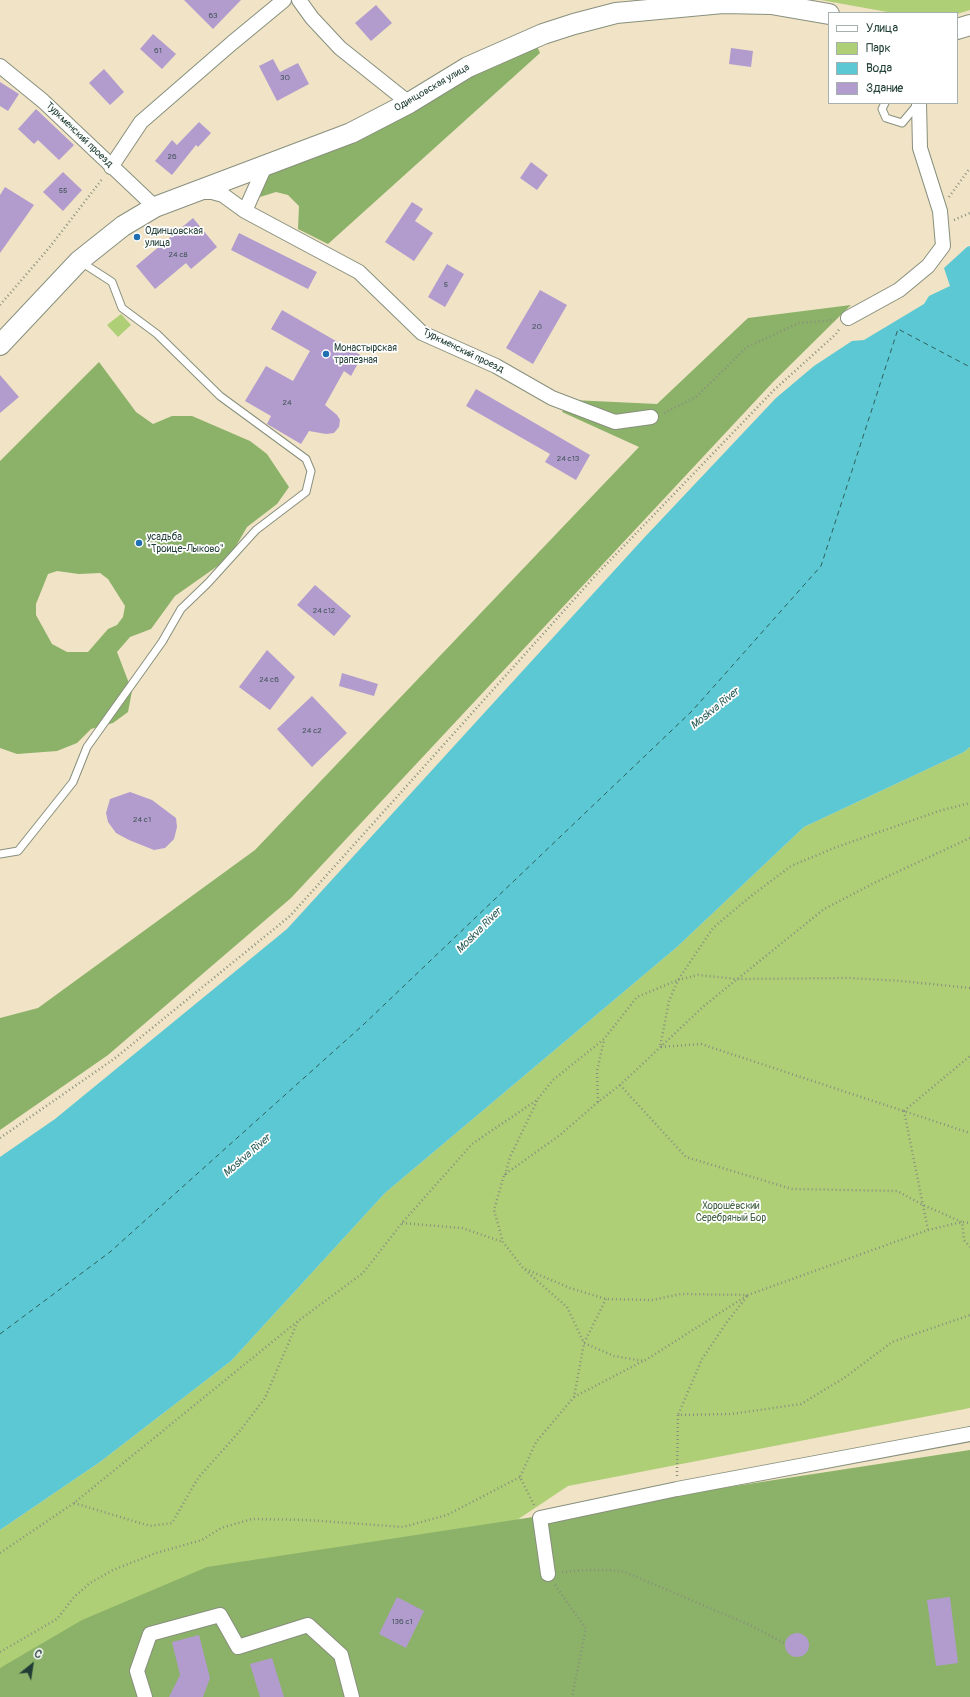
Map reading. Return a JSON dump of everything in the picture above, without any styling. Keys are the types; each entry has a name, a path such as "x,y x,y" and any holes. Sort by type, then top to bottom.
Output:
{"street":[{"path":"111,167 141,122 284,0"},
{"path":"299,0 312,18 340,48 408,102"},
{"name":"Одинцовская улица","path":"0,345 79,261 122,226 155,207 350,133 481,61 543,34 574,24 616,14 723,3 771,4 828,14"},
{"path":"958,29 970,25"},
{"name":"Туркменский проезд","path":"0,66 43,101 155,207"},
{"path":"848,318 899,290 928,266 943,246 940,211 920,148 919,104"},
{"path":"245,211 266,164"},
{"name":"Туркменский проезд","path":"188,194 204,192 223,195 245,211 359,272 422,333 496,366 552,398 615,422 651,418"},
{"path":"548,1574 540,1518 677,1489 970,1434"},
{"path":"144,1697 137,1671 150,1634 220,1615 238,1648 308,1625 341,1655 352,1697"}],"lane":[{"path":"885,104 882,110 886,118 902,123 918,104"},
{"path":"0,854 18,850 73,782 87,747 162,642 181,609 208,583 256,530 306,492 311,471 306,459 220,396 157,334 122,308 112,282 79,261"}],"path":[{"path":"0,305 49,248 111,167"},
{"path":"940,211 970,168"},
{"path":"651,418 667,412 696,396 747,347 799,323 848,318"},
{"path":"0,1138 114,1059 290,916 596,575 774,390 836,334 848,318"},
{"path":"660,1047 669,1001 678,980 713,928 751,896 791,866 834,848 970,803"},
{"path":"504,1176 560,1136 598,1102 620,1085 660,1047 737,979 824,909 880,880 970,838"},
{"path":"644,1361 614,1356 584,1342 567,1307 523,1268 503,1242 494,1210 504,1176 510,1157 537,1100 553,1080 604,1039 637,997 678,980 698,975 737,979 850,978 901,981 970,988"},
{"path":"598,1102 597,1071 604,1039"},
{"path":"660,1047 701,1044 970,1132"},
{"path":"904,1111 970,1056"},
{"path":"620,1085 686,1157 792,1189 897,1191 922,1206 962,1222 970,1223"},
{"path":"0,1553 74,1503 298,1320 362,1273 402,1223 472,1144 537,1100"},
{"path":"904,1111 928,1230"},
{"path":"0,1652 57,1619 74,1597 90,1583 113,1570 156,1553 202,1540 221,1528 252,1519 308,1520 403,1527 447,1515 520,1478 536,1442 574,1397 644,1361 748,1296 928,1230 962,1222"},
{"path":"962,1222 964,1240 970,1246"},
{"path":"402,1223 462,1228 503,1242"},
{"path":"523,1268 570,1288 606,1299 652,1300 681,1294 748,1296"},
{"path":"677,1489 678,1415 702,1359 727,1322 748,1296"},
{"path":"574,1397 584,1342 606,1299"},
{"path":"678,1415 731,1414 801,1404 844,1378 892,1342 970,1315"},
{"path":"74,1503 150,1526 172,1523 198,1478 239,1432 265,1398 298,1320"},
{"path":"520,1478 540,1518"},
{"path":"572,1697 586,1629 548,1574 588,1570 611,1570 625,1572 752,1626 784,1643"}],"green space":[{"path":"821,0 970,0 970,10 958,14 958,12 887,12"},
{"path":"536,44 540,53 328,244 298,229 299,206 288,195 276,192 260,197 264,178 289,163 475,70"},
{"path":"851,305 773,382 291,898 108,1055 0,1130 0,1018 38,1008 255,850 639,447 562,412 572,400 657,404 748,318"},
{"path":"121,314 131,325 118,337 107,325"},
{"path":"99,362 136,412 153,424 172,416 192,416 250,441 267,454 289,487 277,504 247,527 229,558 175,596 151,629 130,637 117,652 132,691 128,712 113,723 91,729 77,743 57,751 17,754 0,748 0,461","holes":["57,571 79,574 100,573 108,579 125,606 123,617 117,625 108,629 88,652 67,652 52,644 36,615 36,604 48,574"]},
{"name":"Хорошёвский Серебряный Бор","path":"970,747 970,1408 568,1486 517,1520 0,1668 0,1530 100,1462 231,1361 385,1193 677,947 804,827 964,752"},
{"path":"970,1450 970,1697 0,1697 0,1668 82,1620 207,1567"}],"water":[{"name":"Moskva River","path":"970,246 970,747 964,752 804,827 677,947 385,1193 231,1361 100,1462 0,1530 0,1157 55,1119 287,929 643,539 776,398 814,366 852,341 864,340 924,304 929,296 950,286 944,268"}],"building":[{"path":"184,0 241,0 213,29"},
{"path":"376,5 392,23 371,41 355,23"},
{"path":"153,34 176,54 162,69 140,49"},
{"path":"731,48 753,51 751,67 729,64"},
{"path":"273,59 280,72 298,63 309,84 277,101 259,66"},
{"path":"104,69 124,92 110,105 89,83"},
{"path":"0,82 19,94 8,111 0,106"},
{"path":"36,109 74,145 59,160 38,140 34,144 18,129"},
{"path":"199,122 211,133 198,147 196,145 172,175 155,161 172,140 177,145"},
{"path":"531,162 548,175 537,190 520,178"},
{"path":"63,172 82,190 63,211 43,192"},
{"path":"5,187 34,205 0,253 0,195"},
{"path":"412,202 423,209 415,221 433,233 414,261 385,242"},
{"path":"193,218 217,247 191,269 186,263 155,289 136,266"},
{"path":"239,233 317,272 308,289 231,250"},
{"path":"447,264 464,274 445,307 428,297"},
{"path":"540,290 567,305 533,364 506,348"},
{"path":"282,310 362,356 351,376 344,371 325,405 337,415 340,420 339,427 334,433 326,434 309,431 301,444 267,424 271,416 245,401 266,366 293,381 310,351 271,329"},
{"path":"0,375 19,397 0,413"},
{"path":"476,389 590,455 576,480 545,462 550,454 466,406"},
{"path":"315,585 351,616 334,636 297,605"},
{"path":"267,650 295,677 270,710 239,687"},
{"path":"342,673 378,684 374,696 339,686"},
{"path":"312,696 347,733 312,767 277,729"},
{"path":"130,792 152,800 176,818 177,827 174,839 165,848 154,850 129,840 116,833 108,822 106,813 110,799"},
{"path":"397,1597 424,1611 406,1648 379,1634"},
{"path":"950,1597 958,1663 936,1666 927,1600"},
{"path":"792,1633 802,1633 809,1640 809,1650 802,1657 792,1657 785,1650 785,1640"},
{"path":"199,1635 210,1678 203,1697 169,1697 180,1675 172,1642"},
{"path":"272,1658 284,1697 260,1697 250,1664"}],"ferry route":[{"path":"0,1334 110,1252 363,1025 692,711 821,566 898,329 970,367"}],"place":[{"name":"Одинцовская улица","path":"137,237"},
{"name":"Монастырская трапезная","path":"326,354"},
{"name":"усадьба \"Троице-Лыково\"","path":"139,543"}]}
